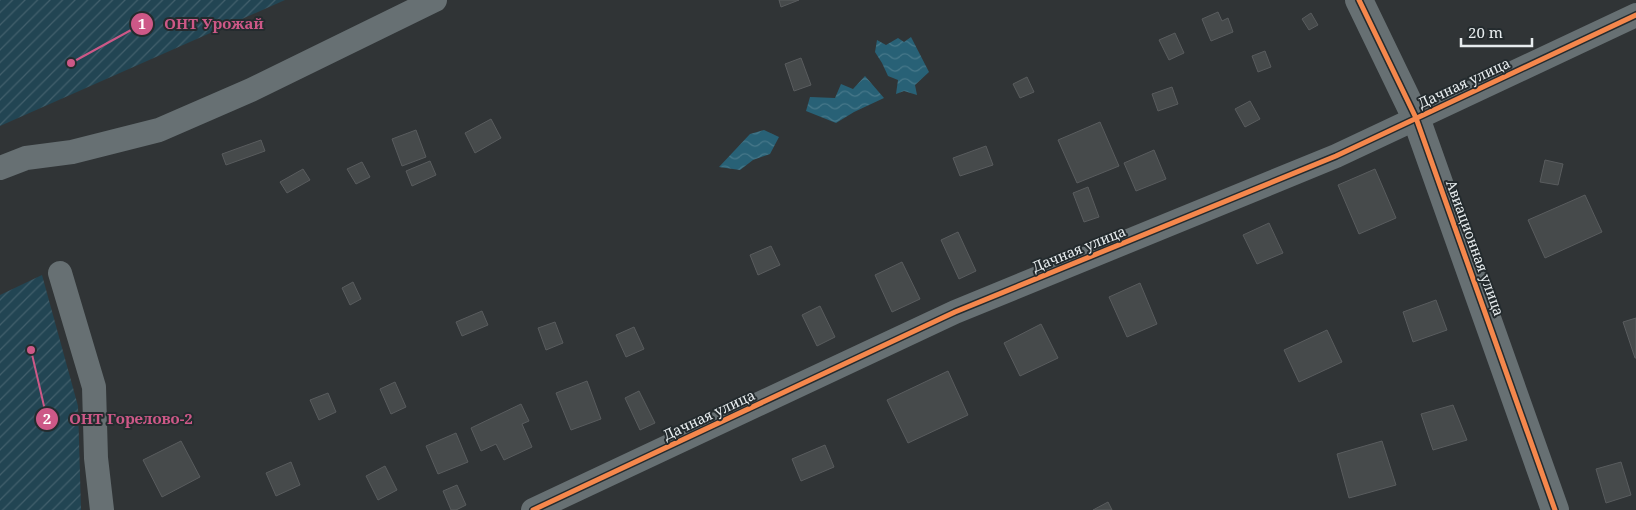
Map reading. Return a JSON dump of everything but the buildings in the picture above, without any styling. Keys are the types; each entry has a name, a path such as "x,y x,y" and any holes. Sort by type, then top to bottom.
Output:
{"street":[{"path":"0,168 26,158 72,152 159,130 251,90 435,0"},
{"name":"Авиационная улица","path":"1359,0 1416,118 1555,510"},
{"name":"Дачная улица","path":"533,510 955,312 1336,156 1636,14"},
{"path":"60,273 94,387 96,458 102,510"}],"shaded area":[{"path":"0,0 285,0 0,126"},
{"path":"42,275 78,406 81,510 0,510 0,295"}],"water":[{"path":"911,37 929,72 915,85 917,95 904,91 896,94 898,80 888,76 875,52 877,40 886,45 898,38 904,42"},
{"path":"865,76 884,98 836,123 806,111 810,97 835,98 841,84 853,89"},
{"path":"764,130 779,137 770,154 753,160 740,170 719,167 750,134"}],"cycle path":[{"path":"1359,0 1416,118 1555,510"},
{"path":"533,510 955,312 1336,156 1636,15"}],"place":[{"name":"ОНТ Урожай","path":"71,63"},
{"name":"ОНТ Горелово-2","path":"31,350"}]}
